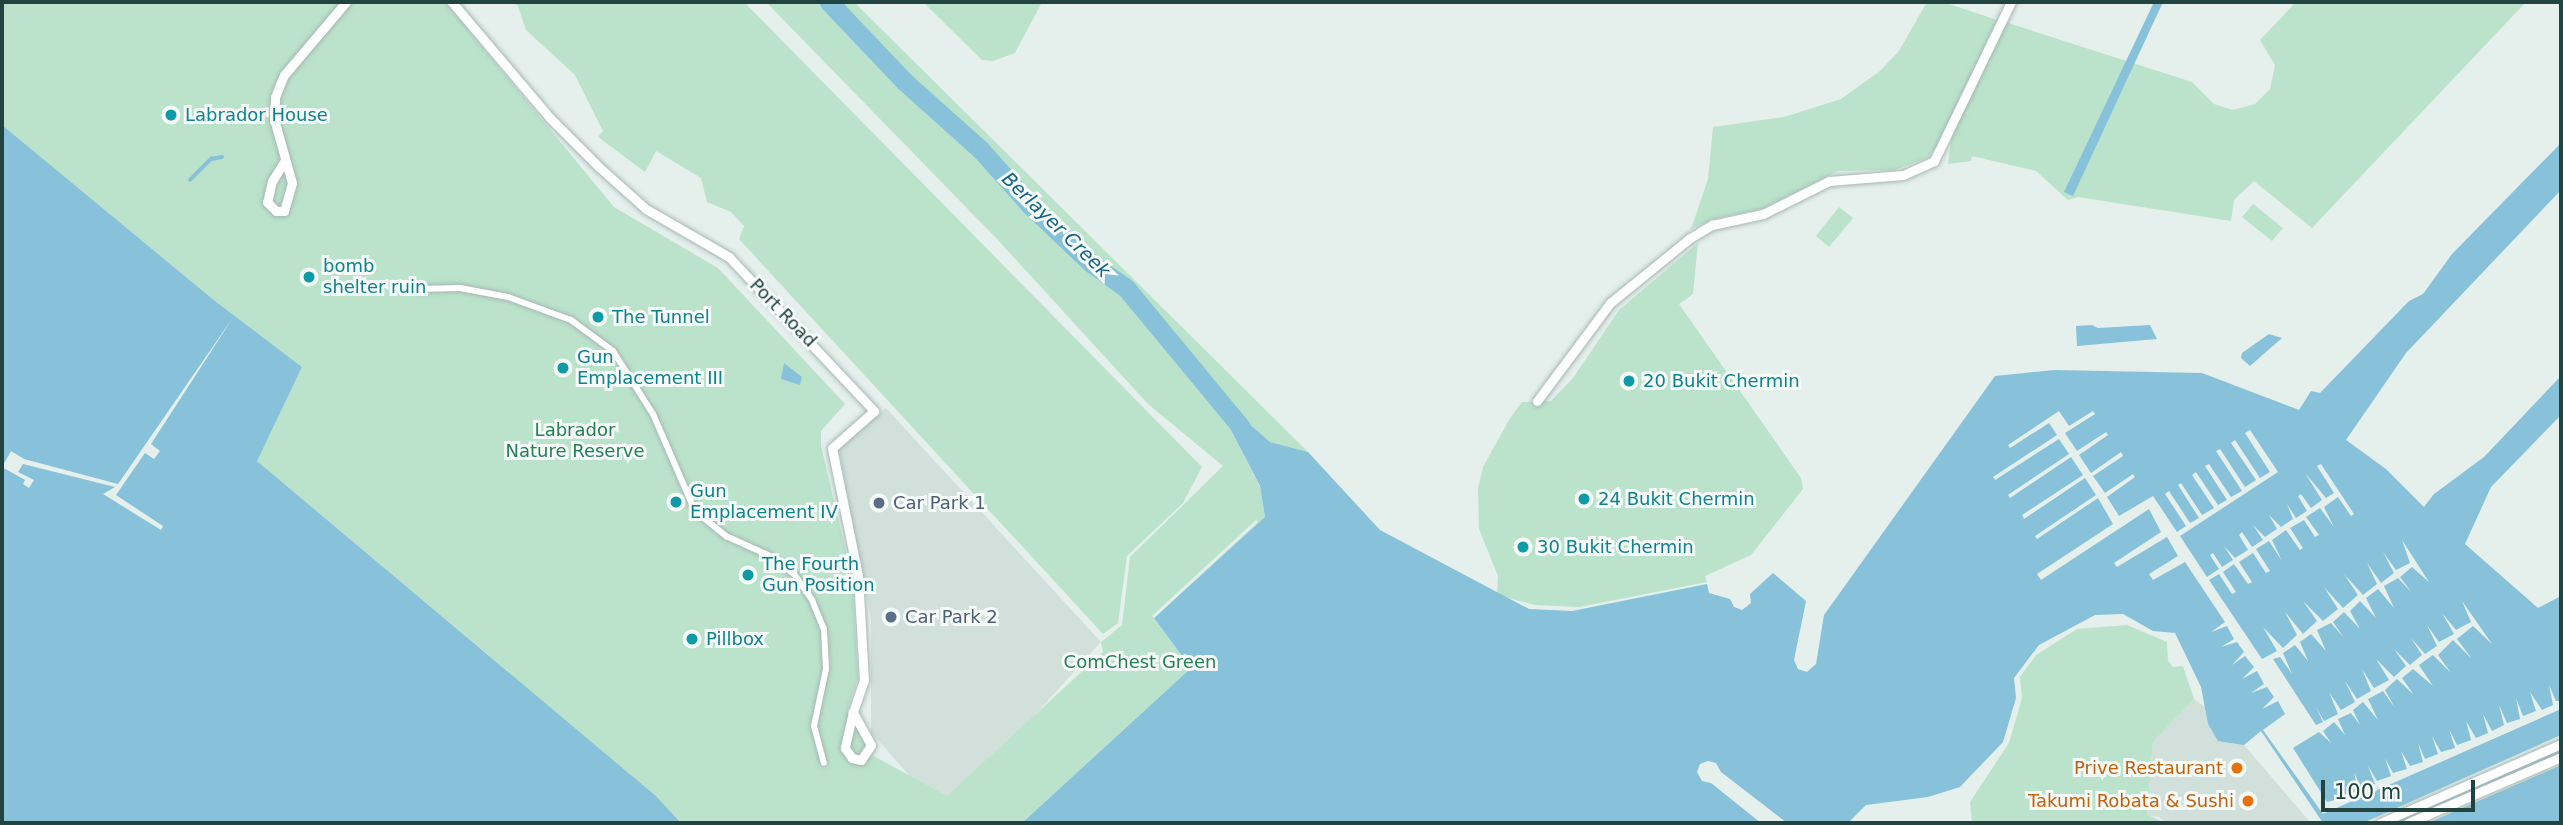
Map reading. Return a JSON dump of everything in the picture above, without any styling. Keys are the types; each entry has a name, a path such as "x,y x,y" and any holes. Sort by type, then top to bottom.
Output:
{"street":[{"path":"284,162 272,181 268,202 275,211 284,211 291,194 284,162 274,119 275,97 296,59 346,2"},
{"name":"Port Road","path":"452,2 550,118 600,167 646,209 729,257 874,411 832,448 860,603 864,680 846,740"},
{"path":"1537,401 1610,303 1690,238 1712,225 1763,214 1829,181 1903,175 1934,161 2011,2"},
{"path":"417,289 460,288 508,297 571,320 613,351 658,425 695,511 726,537 768,555 794,573 812,600 824,629 826,668 814,726 824,763"},
{"path":"853,712 872,748 861,760 849,756 846,740 854,734 865,735"},
{"path":"2380,823 2561,744"},
{"path":"2409,823 2561,757"}],"shaded area":[{"path":"886,408 1101,642 944,815 871,732 871,619 839,449"},
{"path":"2194,699 2205,707 2208,724 2244,745 2311,823 2166,823 2159,817 2147,816 2153,742"}],"green space":[{"name":"Labrador Nature Reserve","path":"2,2 445,2 614,207 718,268 845,404 821,431 821,446 852,576 858,678 847,711 865,735 870,754 947,796 1103,652 1101,642 1122,625 1130,557 1223,466 1148,404 997,239 766,2 854,2 1308,452 1270,442 1230,407 1222,413 1260,487 1265,517 1154,618 1191,668 1022,823 681,823 656,796 256,460 302,367 215,301 2,125"},
{"path":"511,2 744,2 1202,467 1183,503 1127,556 1118,623 1103,634 739,239 744,226 731,212 707,202 701,178 656,151 645,172 598,137 603,131 575,75 526,30 518,6"},
{"path":"923,2 1042,2 1015,53 993,61 982,60"},
{"path":"1927,2 1943,2 1997,20 1939,145 1927,158 1895,170 1838,171 1762,209 1713,219 1691,229 1708,179 1713,127 1784,117 1841,99 1880,71 1899,51"},
{"path":"2296,2 2526,2 2312,228 2254,181 2234,200 2231,221 2078,197 2068,200 2036,171 1972,156 1971,161 1948,164 1952,133 2005,22 2192,82 2214,104 2233,110 2255,104 2270,89 2275,65 2260,40"},
{"path":"2253,204 2283,228 2272,241 2242,217"},
{"path":"1839,207 1853,218 1829,247 1816,236"},
{"path":"1698,243 1693,294 1679,304 1801,478 1803,489 1751,555 1705,576 1707,582 1579,607 1535,605 1497,595 1498,576 1479,529 1478,488 1483,467 1509,420 1522,402 1551,401 1573,378 1619,310"},
{"path":"2127,625 2167,642 2168,661 2173,667 2183,666 2194,699 2153,742 2147,815 2166,823 1972,823 1970,802 2009,743 2022,698 2020,677 2036,655 2077,629"}],"water":[{"path":"2154,2 2163,2 2073,196 2064,192"},
{"path":"2,125 215,301 302,367 257,461 656,796 681,823 2,823"},
{"path":"2561,143 2561,190 2406,353 2346,440 2386,469 2424,507 2434,494 2484,457 2561,376 2561,415 2491,487 2465,544 2538,608 2561,596 2561,823 2323,823 2261,731 2244,745 2218,741 2208,724 2201,687 2175,633 2153,631 2123,614 2095,615 2039,645 2014,678 2016,698 2003,742 1960,787 1928,797 1866,805 1848,823 1787,823 1721,772 1716,763 1708,761 1700,764 1697,772 1702,781 1711,783 1761,823 1022,823 1191,668 1154,618 1265,517 1260,486 1222,413 1230,407 1270,442 1308,452 1380,530 1529,609 1572,611 1707,584 1709,593 1730,599 1734,607 1742,610 1751,603 1750,594 1773,573 1806,601 1794,660 1798,669 1807,672 1816,664 1824,615 1995,376 2055,370 2202,373 2299,410 2311,391 2320,393 2409,301 2423,294 2452,254"},
{"path":"2092,325 2098,328 2150,325 2157,339 2077,346 2076,326"},
{"path":"2269,334 2282,338 2250,366 2241,358 2242,353"},
{"path":"784,363 802,377 800,385 781,379"}],"pier":[{"path":"234,316 151,444 160,451 154,459 145,453 116,495 163,526 161,530 103,494 115,487 23,464 18,472 34,480 29,488 23,484 25,480 2,467 11,451 24,459 118,484"},
{"path":"2059,411 2069,426 2093,411 2095,414 2065,433 2077,451 2106,432 2108,435 2079,455 2091,473 2121,452 2123,456 2093,476 2105,493 2133,474 2135,477 2107,497 2119,516 2153,496 2177,532 2186,526 2165,494 2169,491 2190,523 2199,518 2178,485 2181,483 2202,515 2214,508 2192,475 2196,472 2218,505 2227,500 2205,466 2209,464 2231,497 2242,491 2216,451 2220,449 2245,487 2256,480 2231,443 2235,440 2260,478 2270,472 2245,433 2250,430 2278,472 2180,536 2207,577 2219,569 2210,555 2213,553 2222,567 2233,560 2224,546 2235,558 2248,550 2239,535 2242,532 2252,547 2263,540 2253,525 2265,537 2277,529 2269,515 2281,527 2293,519 2287,504 2296,518 2307,511 2298,496 2301,494 2311,508 2322,500 2305,473 2326,498 2334,493 2317,466 2321,464 2354,514 2351,516 2338,497 2324,507 2334,527 2320,508 2306,517 2319,535 2315,537 2304,520 2290,528 2303,548 2300,550 2286,530 2272,540 2282,561 2269,541 2256,549 2270,571 2266,573 2253,553 2239,562 2252,582 2248,584 2234,564 2223,572 2236,592 2232,594 2219,574 2209,580 2262,659 2277,651 2263,627 2283,648 2297,635 2285,612 2303,634 2317,621 2303,601 2323,621 2338,609 2324,587 2343,608 2358,595 2344,574 2363,595 2377,584 2367,563 2381,583 2394,573 2383,552 2396,570 2410,563 2402,540 2429,582 2412,567 2400,577 2412,593 2398,578 2384,586 2394,608 2378,589 2366,598 2376,618 2360,601 2350,611 2360,629 2344,612 2333,622 2344,638 2331,623 2317,630 2326,651 2311,634 2300,642 2308,661 2295,645 2283,653 2292,674 2280,657 2273,659 2316,725 2323,722 2316,707 2324,721 2338,714 2329,692 2341,710 2355,702 2345,681 2357,699 2371,691 2362,669 2374,688 2389,680 2376,659 2394,677 2406,666 2394,649 2410,665 2422,655 2411,638 2425,654 2437,646 2427,625 2439,642 2454,634 2442,613 2456,630 2471,622 2462,601 2492,644 2473,626 2457,639 2472,659 2453,640 2438,655 2451,673 2433,655 2419,665 2433,686 2413,669 2402,678 2414,695 2397,679 2385,690 2395,708 2383,691 2368,699 2378,720 2363,702 2353,710 2360,725 2351,713 2338,719 2345,735 2334,722 2323,731 2331,743 2319,732 2293,748 2327,802 2342,798 2336,780 2345,795 2358,791 2354,772 2361,788 2375,784 2368,766 2377,781 2391,776 2385,758 2393,773 2407,769 2401,751 2410,766 2423,762 2418,743 2425,759 2438,754 2432,736 2441,752 2455,748 2449,729 2457,745 2471,740 2466,721 2476,738 2488,733 2483,714 2492,731 2504,725 2499,705 2507,723 2520,719 2516,698 2523,716 2536,711 2530,692 2542,710 2553,705 2549,685 2556,701 2561,701 2561,709 2323,814 2263,730 2285,714 2278,701 2262,709 2274,697 2267,687 2251,693 2264,684 2257,671 2242,679 2254,667 2245,656 2232,665 2244,652 2237,642 2221,647 2234,639 2227,626 2211,632 2225,622 2185,562 2153,580 2149,574 2178,556 2167,537 2117,567 2114,563 2161,532 2149,509 2041,580 2037,574 2113,524 2098,498 2037,539 2035,536 2096,495 2085,478 2024,519 2022,515 2083,475 2071,457 2010,498 2008,495 2069,454 2059,439 1995,480 1993,477 2057,435 2049,423 2010,448 2008,445"},
{"path":"1256,520 1258,522 1154,618 1152,616"},
{"path":"2561,735 2561,749 2392,823 2363,823"},
{"path":"2561,753 2561,765 2428,823 2401,823"}],"waterway":[{"name":"Berlayer Creek","path":"829,2 905,82 980,149 1029,204 1091,263 1126,288 1241,427"},
{"path":"190,180 211,159 222,157"}],"place":[{"name":"Labrador House","path":"171,115"},
{"name":"bomb shelter ruin","path":"309,277"},
{"name":"The Tunnel","path":"598,317"},
{"name":"Gun Emplacement III","path":"563,368"},
{"name":"20 Bukit Chermin","path":"1629,381"},
{"name":"24 Bukit Chermin","path":"1584,499"},
{"name":"Gun Emplacement IV","path":"676,502"},
{"name":"Car Park 1","path":"879,503"},
{"name":"30 Bukit Chermin","path":"1523,547"},
{"name":"The Fourth Gun Position","path":"748,575"},
{"name":"Car Park 2","path":"891,617"},
{"name":"Pillbox","path":"692,639"},
{"name":"Prive Restaurant","path":"2237,768"},
{"name":"Takumi Robata & Sushi","path":"2248,801"}],"park label":[{"name":"ComChest Green","path":"1140,662"}]}
